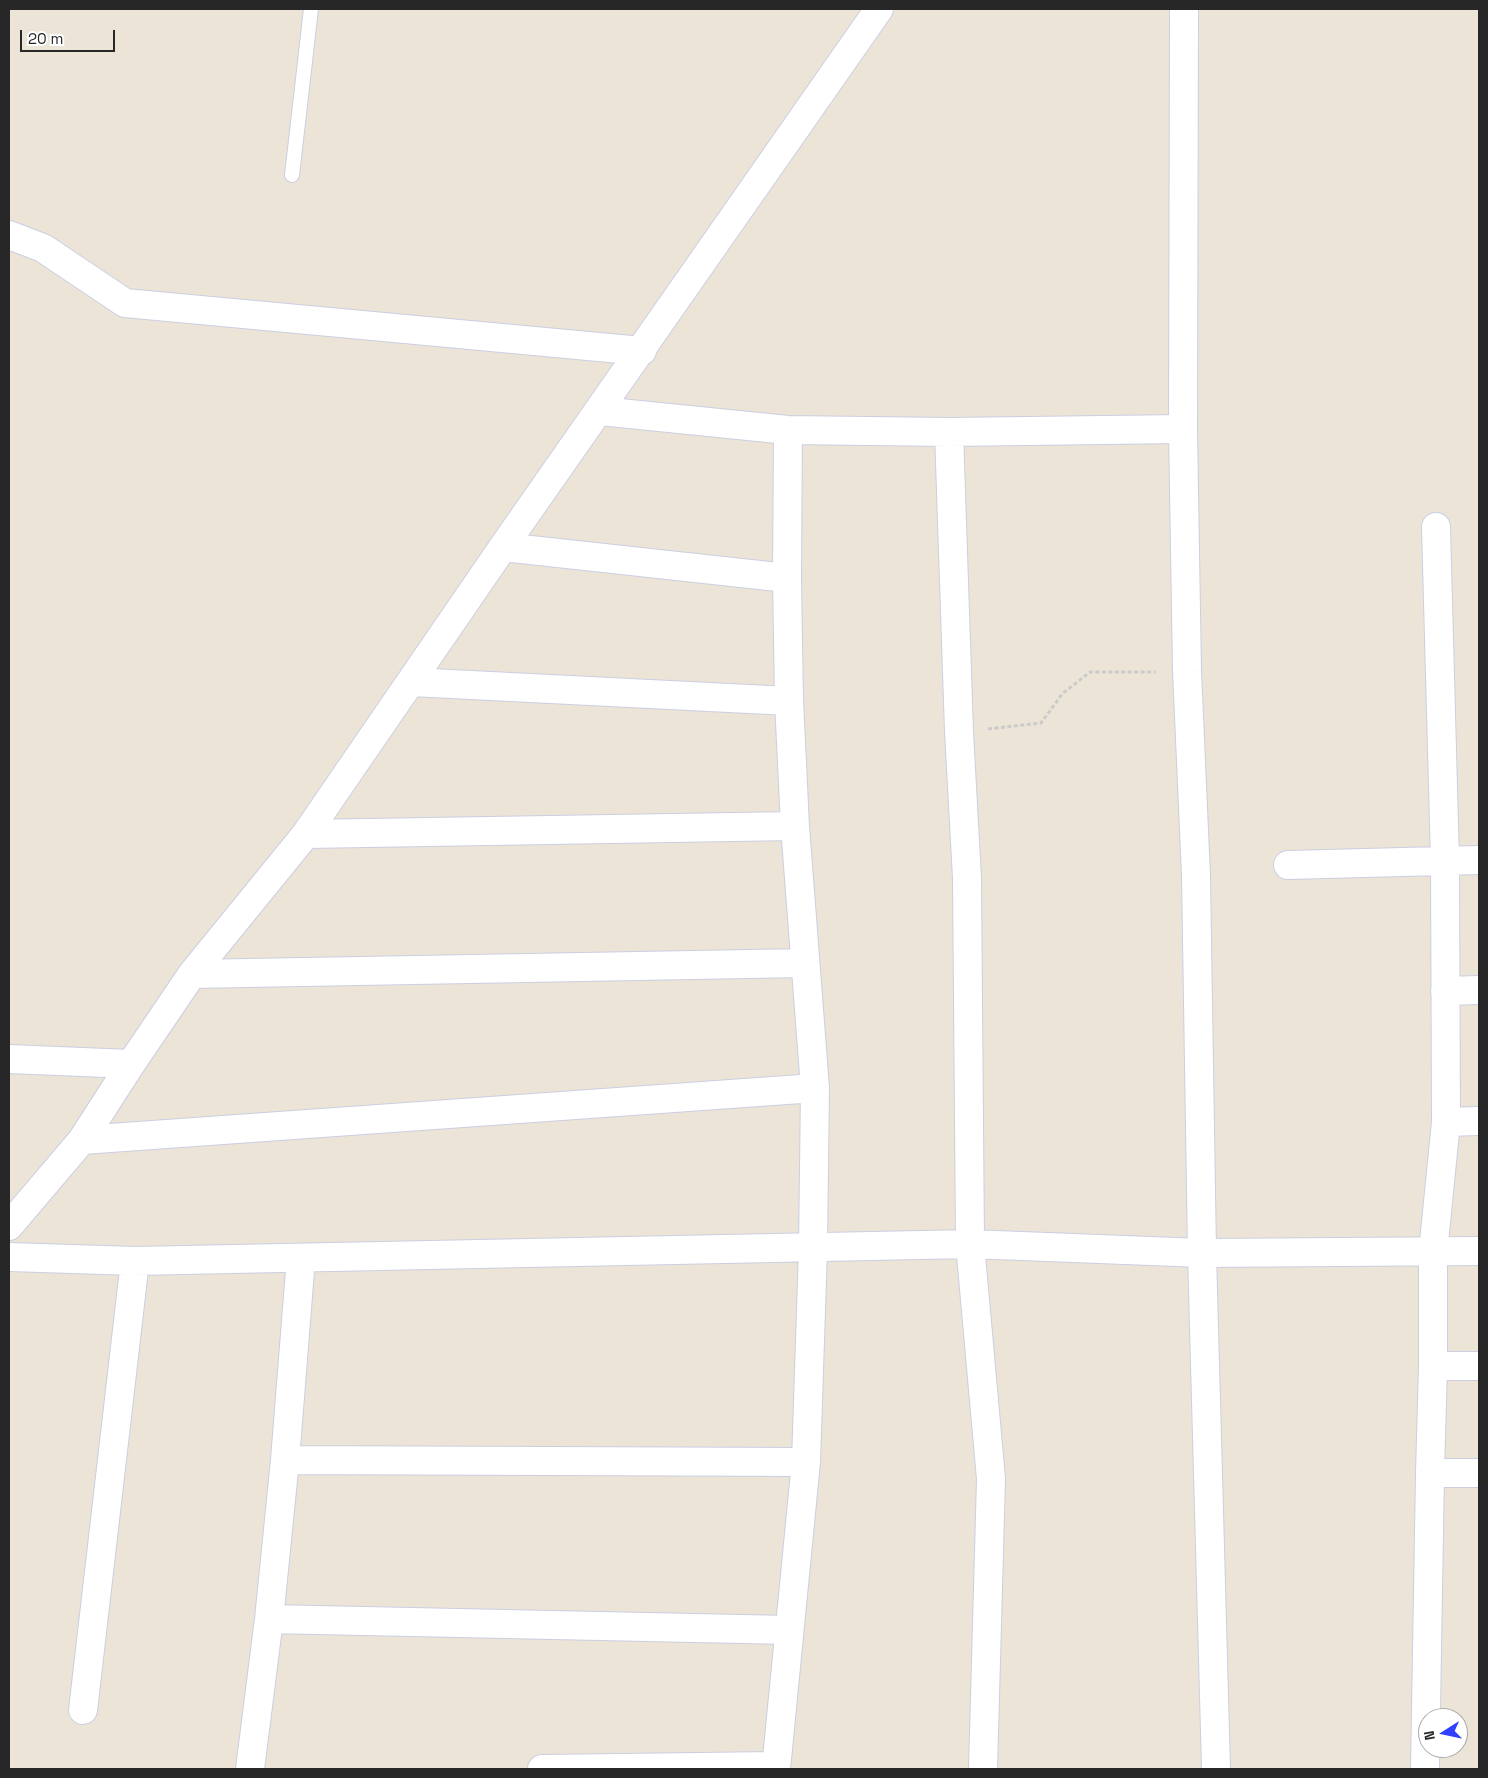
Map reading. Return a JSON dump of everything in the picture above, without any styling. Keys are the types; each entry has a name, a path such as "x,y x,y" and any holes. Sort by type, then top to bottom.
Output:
{"street":[{"path":"9,1226 82,1140 130,1064 192,974 306,834 879,9"},
{"path":"1184,9 1183,429 1187,672 1196,876 1202,1253 1216,1769"},
{"path":"9,235 43,248 125,303 642,350"},
{"path":"600,411 788,430 949,432 1183,429"},
{"path":"542,1769 776,1768 806,1462 813,1249 815,1088 794,826 787,578 788,430"},
{"path":"949,432 959,732 967,878 970,1244 991,1479 983,1769"},
{"path":"1425,1769 1433,1366 1433,1252 1446,1122 1445,861 1436,527"},
{"path":"503,548 787,578"},
{"path":"411,682 789,701"},
{"path":"306,834 794,826"},
{"path":"1288,865 1479,860"},
{"path":"192,974 805,963"},
{"path":"1446,991 1479,990"},
{"path":"9,1059 130,1064"},
{"path":"82,1140 815,1088"},
{"path":"1446,1122 1479,1121"},
{"path":"9,1257 135,1261 813,1249 970,1244 1202,1253 1479,1251"},
{"path":"250,1769 269,1619 302,1258"},
{"path":"83,1710 135,1261"},
{"path":"1433,1366 1479,1366"},
{"path":"285,1460 806,1462"},
{"path":"1430,1473 1479,1473"},
{"path":"269,1619 789,1630"}],"lane":[{"path":"292,175 311,9"}],"path":[{"path":"959,732 1040,724 1062,694 1090,672 1187,672"}]}
